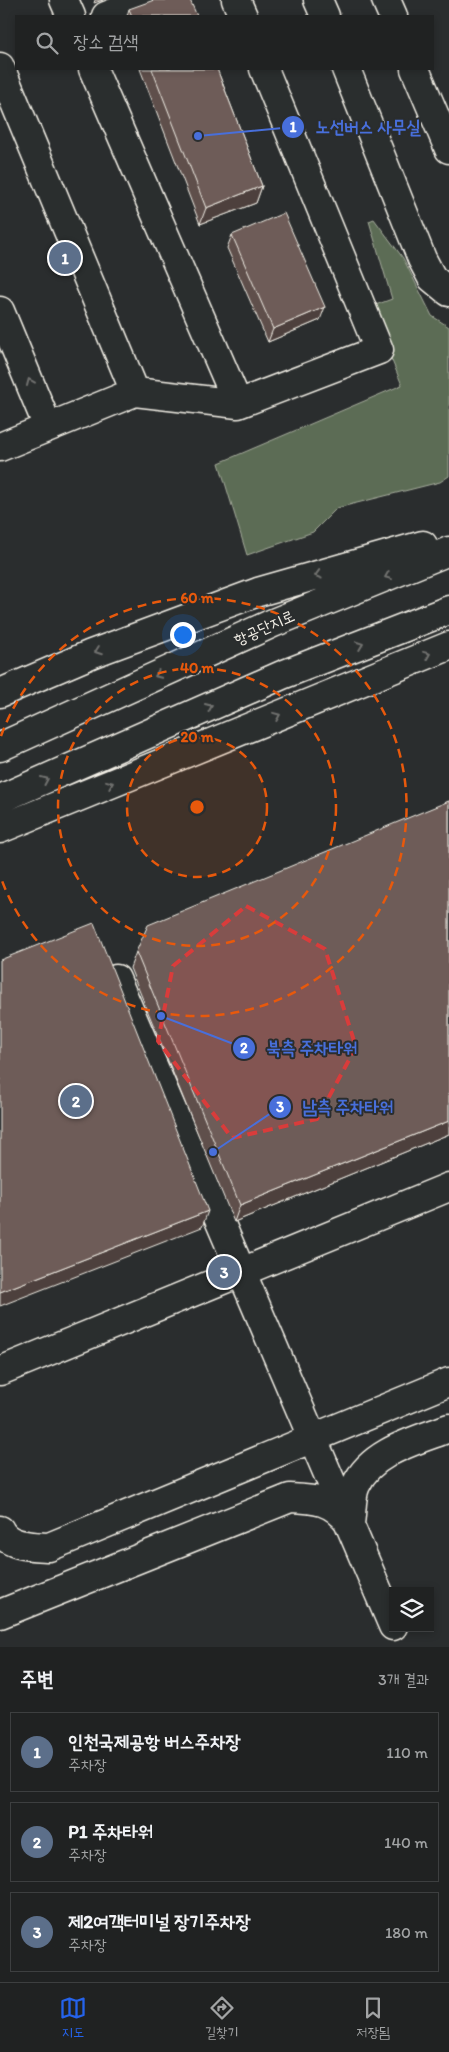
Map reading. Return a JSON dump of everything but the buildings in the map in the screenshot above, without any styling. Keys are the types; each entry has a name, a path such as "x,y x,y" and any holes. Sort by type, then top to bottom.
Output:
{"street":[{"path":"64,0 71,15"},
{"path":"108,15 145,0"},
{"path":"236,0 243,15"},
{"path":"318,0 325,15"},
{"path":"386,0 393,15"},
{"path":"0,67 134,392"},
{"path":"94,70 238,404"},
{"path":"0,447 134,392 238,404 379,350 264,70"},
{"path":"346,70 422,258 432,278 449,292"},
{"path":"415,70 449,149"},
{"path":"0,311 48,428"},
{"path":"0,693 90,654 258,592 449,538"},
{"name":"항공단지로","path":"0,747 273,623 449,551"},
{"path":"0,799 282,676 449,610"},
{"path":"0,829 449,646"},
{"path":"116,979 314,1438 389,1617"},
{"path":"0,1371 449,1187"},
{"path":"0,1530 22,1546 49,1547 449,1382"},
{"path":"350,1523 356,1485 374,1462 401,1447 449,1428"},
{"path":"0,1614 290,1498 315,1499 339,1509 350,1523"},
{"path":"395,1632 401,1647"}],"highlighted area":[{"path":"246,906 325,949 356,1047 317,1119 232,1138 158,1041 173,966"}],"green space":[{"path":"374,219 403,258 432,316 449,327 449,476 440,482 337,508 313,532 247,555 219,463 402,385 370,307 392,299 369,221"}],"place":[{"name":"노선버스 사무실","path":"198,136"},
{"name":"인천국제공항 버스주차장","path":"65,258"},
{"name":"북측 주차타워","path":"161,1016"},
{"name":"P1 주차타워","path":"76,1101"},
{"name":"남측 주차타워","path":"213,1152"},
{"name":"제2여객터미널 장기주차장","path":"224,1272"}]}
